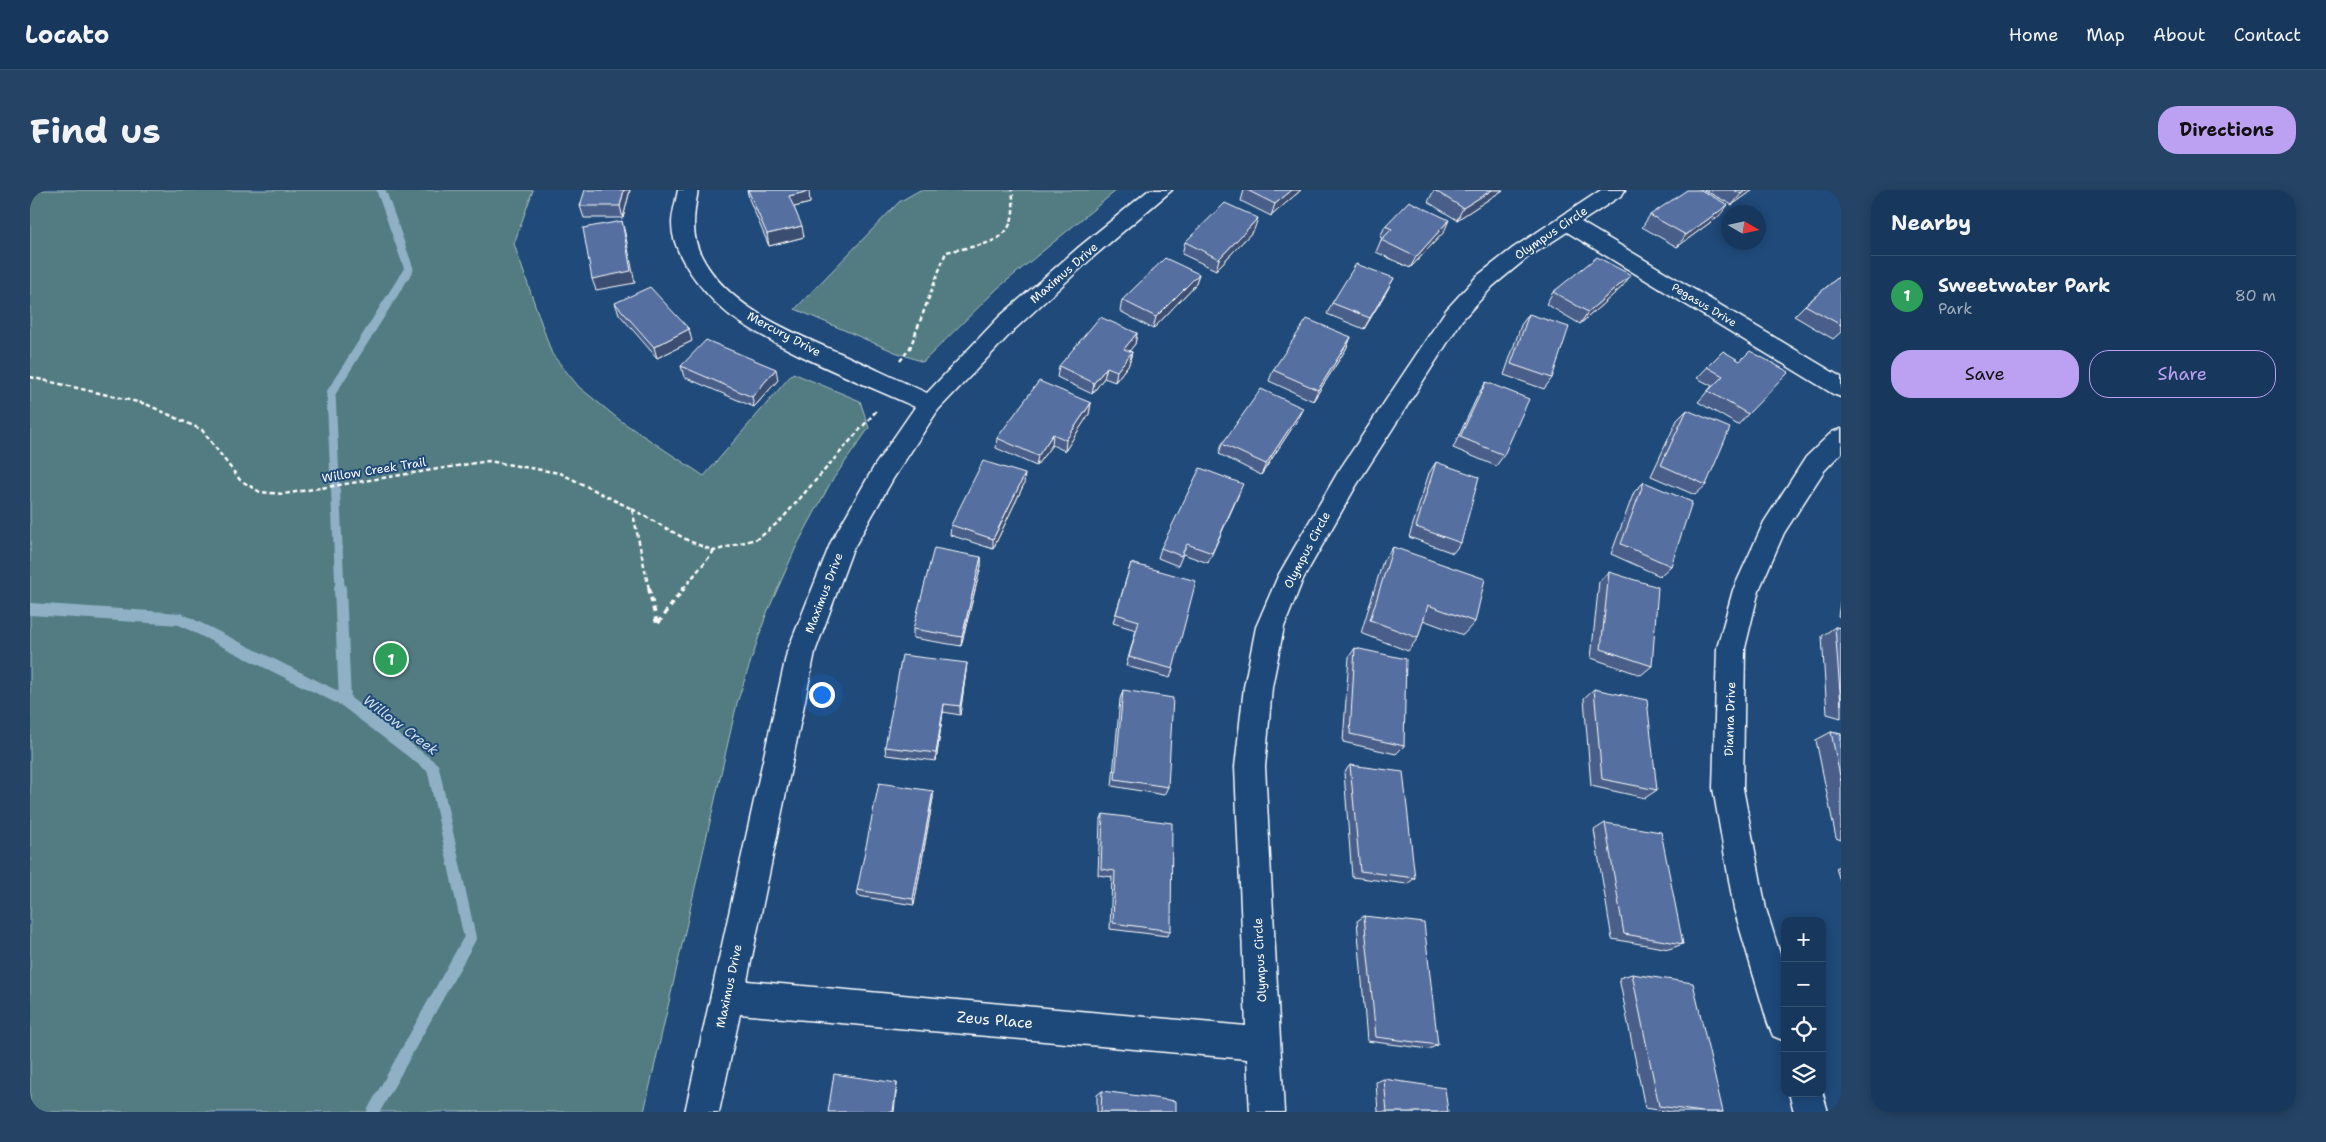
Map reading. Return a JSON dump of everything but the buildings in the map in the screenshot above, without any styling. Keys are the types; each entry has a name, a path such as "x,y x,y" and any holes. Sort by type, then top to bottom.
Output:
{"street":[{"name":"Mercury Drive","path":"688,190 682,224 691,258 716,291 747,317 783,337 930,404"},
{"name":"Maximus Drive","path":"702,1112 801,652 840,549 884,472 930,404 1007,323 1086,252 1162,190"},
{"name":"Olympus Circle","path":"1267,1112 1250,767 1258,687 1270,627 1291,576 1347,478 1454,315 1485,281 1520,253 1568,223 1615,190"},
{"name":"Pegasus Drive","path":"1568,223 1841,388"},
{"name":"Dianna Drive","path":"1781,1011 1750,909 1728,788 1731,648 1746,590 1773,529 1815,464 1841,438"},
{"name":"Zeus Place","path":"726,996 1264,1044"},
{"path":"1807,1097 1811,1112"}],"path":[{"path":"632,509 657,624 697,568 714,551 759,538 781,520 885,400 883,382 910,348 946,252 995,240 1006,233 1015,216 1012,190"},
{"name":"Willow Creek Trail","path":"30,377 146,404 202,430 240,480 260,492 283,494 488,461 560,473 632,509 689,541 714,551"}],"green space":[{"path":"30,190 533,190 514,244 552,354 579,387 621,421 704,476 793,373 860,401 869,428 831,482 797,545 766,615 737,703 644,1112 30,1112"},
{"path":"920,190 1117,190 998,288 923,362 795,309 899,202"}],"waterway":[{"path":"340,589 331,393 409,269 381,190"},
{"path":"340,588 345,701"},
{"name":"Willow Creek","path":"30,609 180,619 345,701"},
{"name":"Willow Creek","path":"345,701 433,768 470,938 373,1112"}],"place":[{"name":"Sweetwater Park","path":"391,659"}]}
